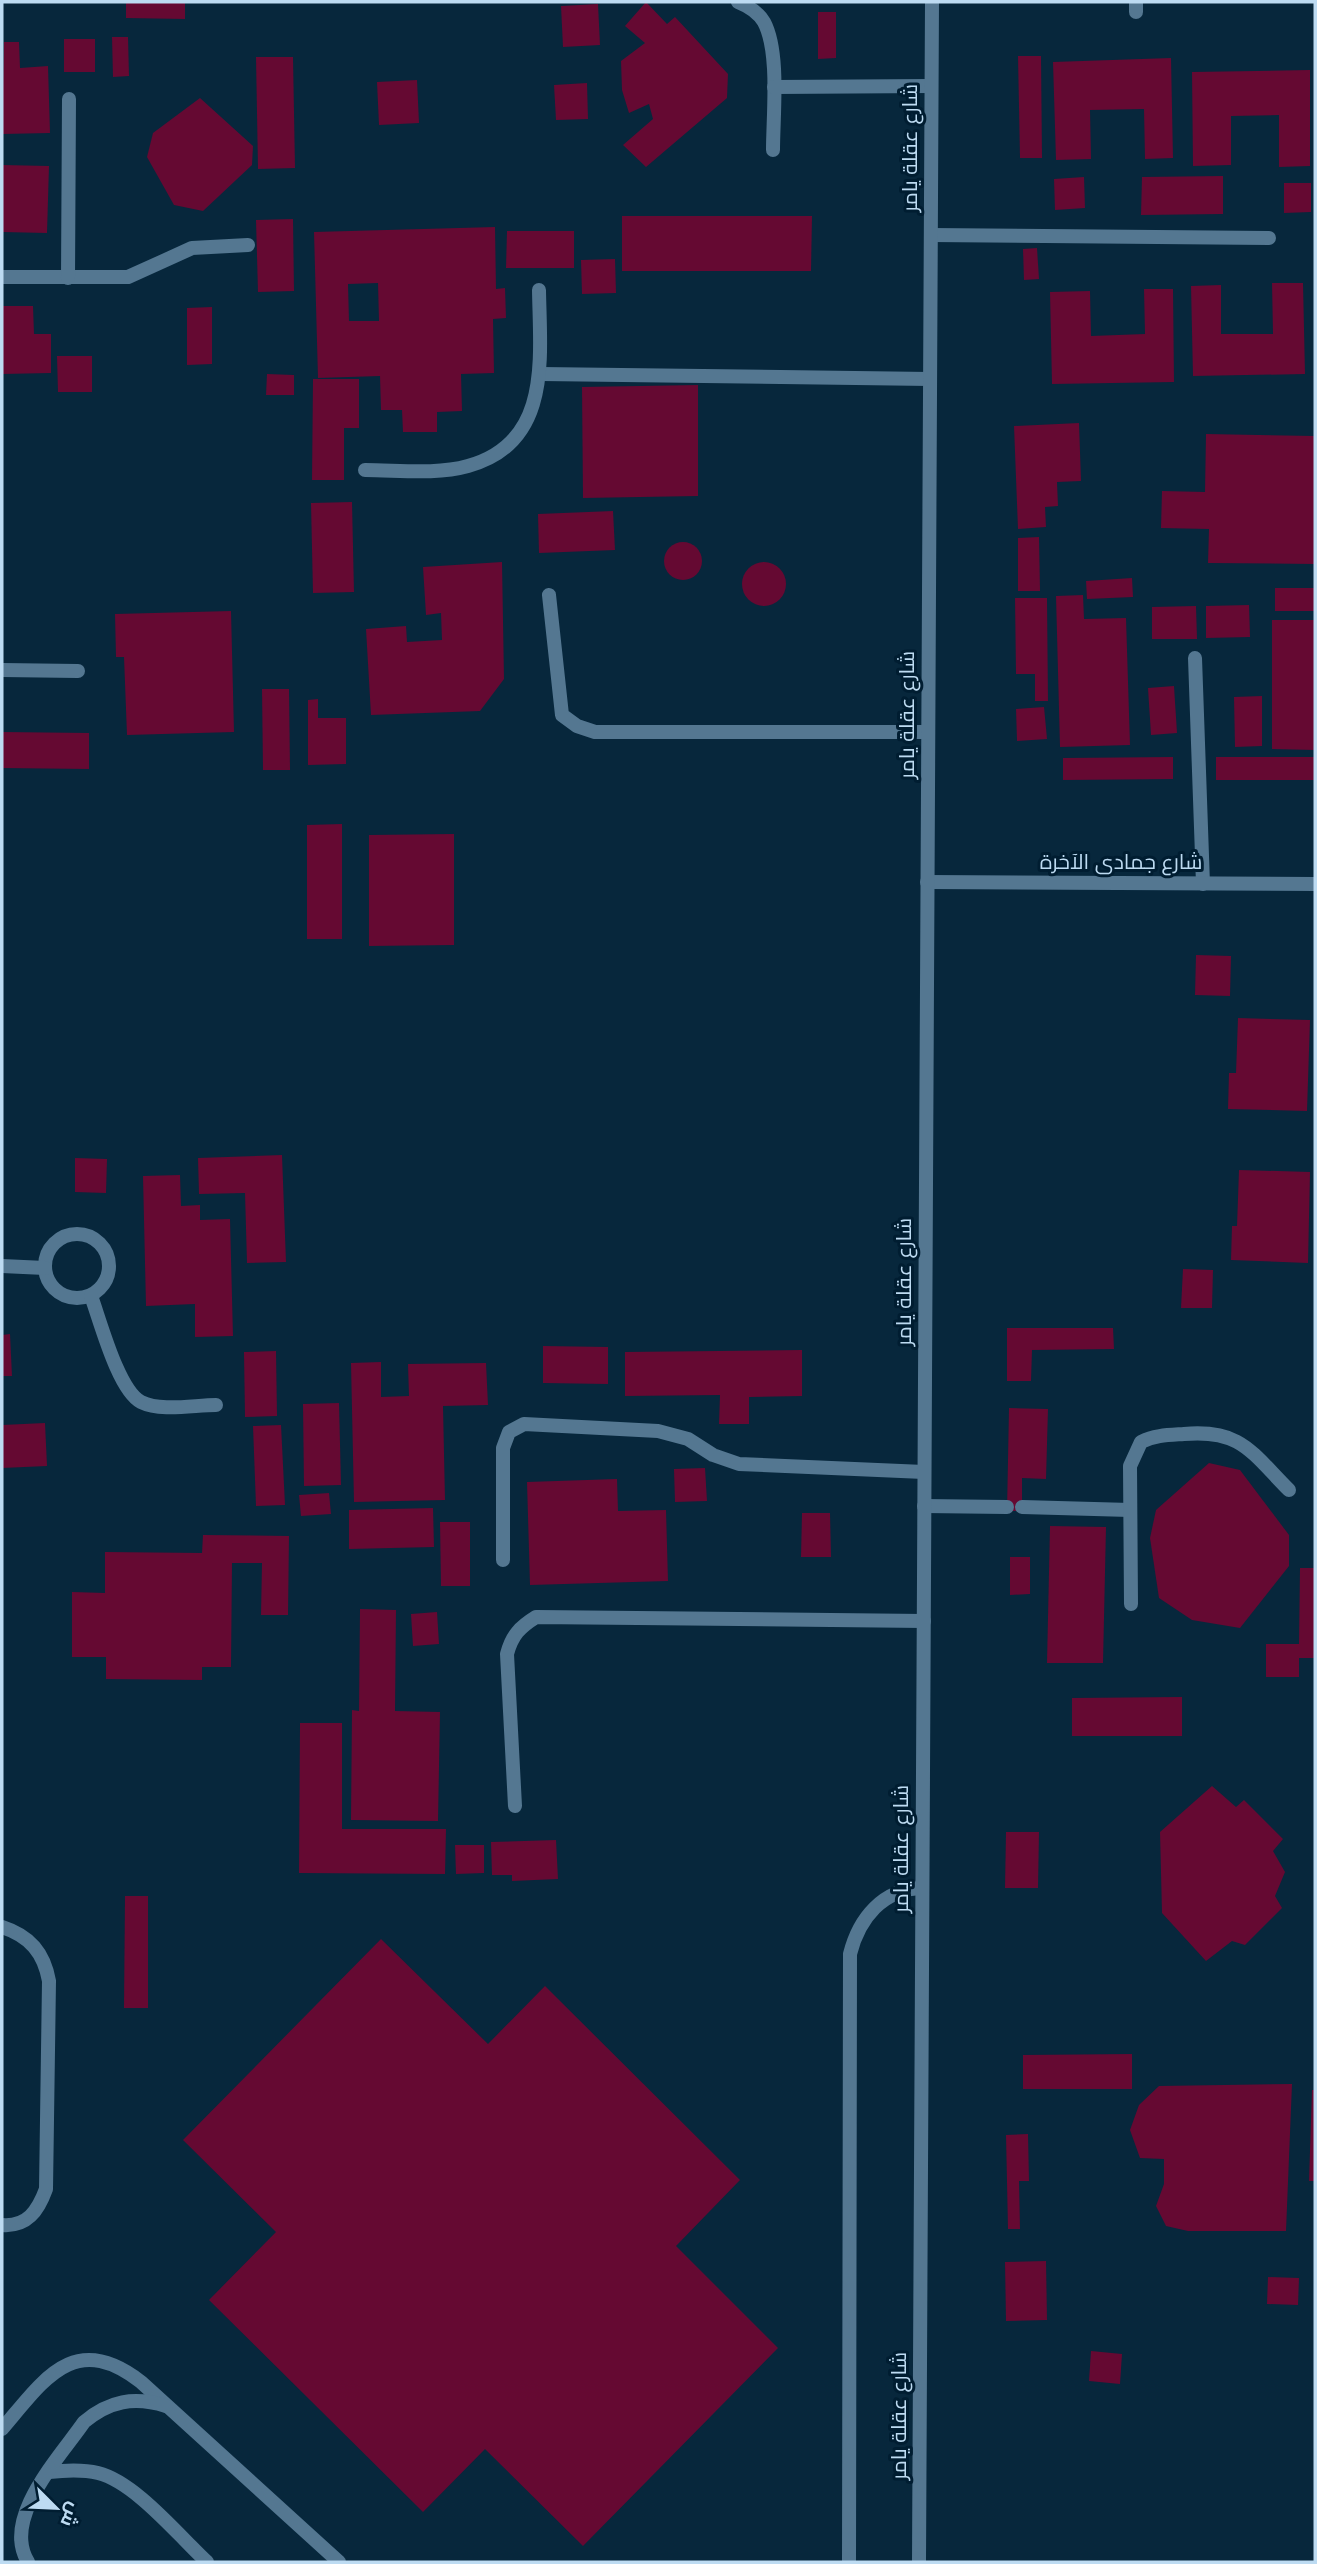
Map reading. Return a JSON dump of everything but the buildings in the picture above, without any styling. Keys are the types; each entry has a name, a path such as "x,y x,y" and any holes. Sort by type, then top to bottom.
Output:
{"street":[{"path":"738,2 749,6 763,20 769,38 774,87 773,150"},
{"name":"شارع عقلة يامر","path":"919,2562 932,2"},
{"path":"774,87 931,86"},
{"path":"68,278 69,99"},
{"path":"931,235 1269,238"},
{"path":"2,277 128,277 192,248 248,245"},
{"path":"365,470 448,470 486,460 502,449 530,416 541,374 539,290"},
{"path":"541,374 930,379"},
{"path":"549,595 562,715 576,726 595,732 928,733"},
{"path":"1195,658 1203,884"},
{"path":"2,670 78,671"},
{"name":"شارع جمادى الآخرة","path":"927,882 1315,884"},
{"path":"76,1234 99,1242 109,1265 101,1288 90,1296 78,1299 55,1290 48,1281 45,1268 53,1245 63,1237 76,1234"},
{"path":"2,1266 45,1268"},
{"path":"90,1296 124,1384 139,1401 163,1406 216,1405"},
{"path":"503,1560 503,1448 509,1432 524,1424 666,1432 738,1464 924,1472"},
{"path":"1131,1604 1131,1457 1141,1442 1159,1436 1208,1432 1229,1436 1247,1448 1289,1490"},
{"path":"924,1506 1130,1510"},
{"path":"515,1806 507,1654 512,1638 522,1625 536,1617 924,1621"},
{"path":"849,2562 850,1954 860,1927 879,1903 906,1889 922,1888"},
{"path":"2,1927 17,1932 40,1952 47,1966 49,1995 46,2189 34,2214 13,2225 2,2225"},
{"path":"2,2429 58,2367 85,2359 98,2360 127,2371 339,2562"},
{"path":"28,2562 23,2555 20,2529 28,2503 84,2422 95,2413 123,2400 146,2400 167,2406"},
{"path":"49,2473 90,2471 124,2484 207,2562"}]}
